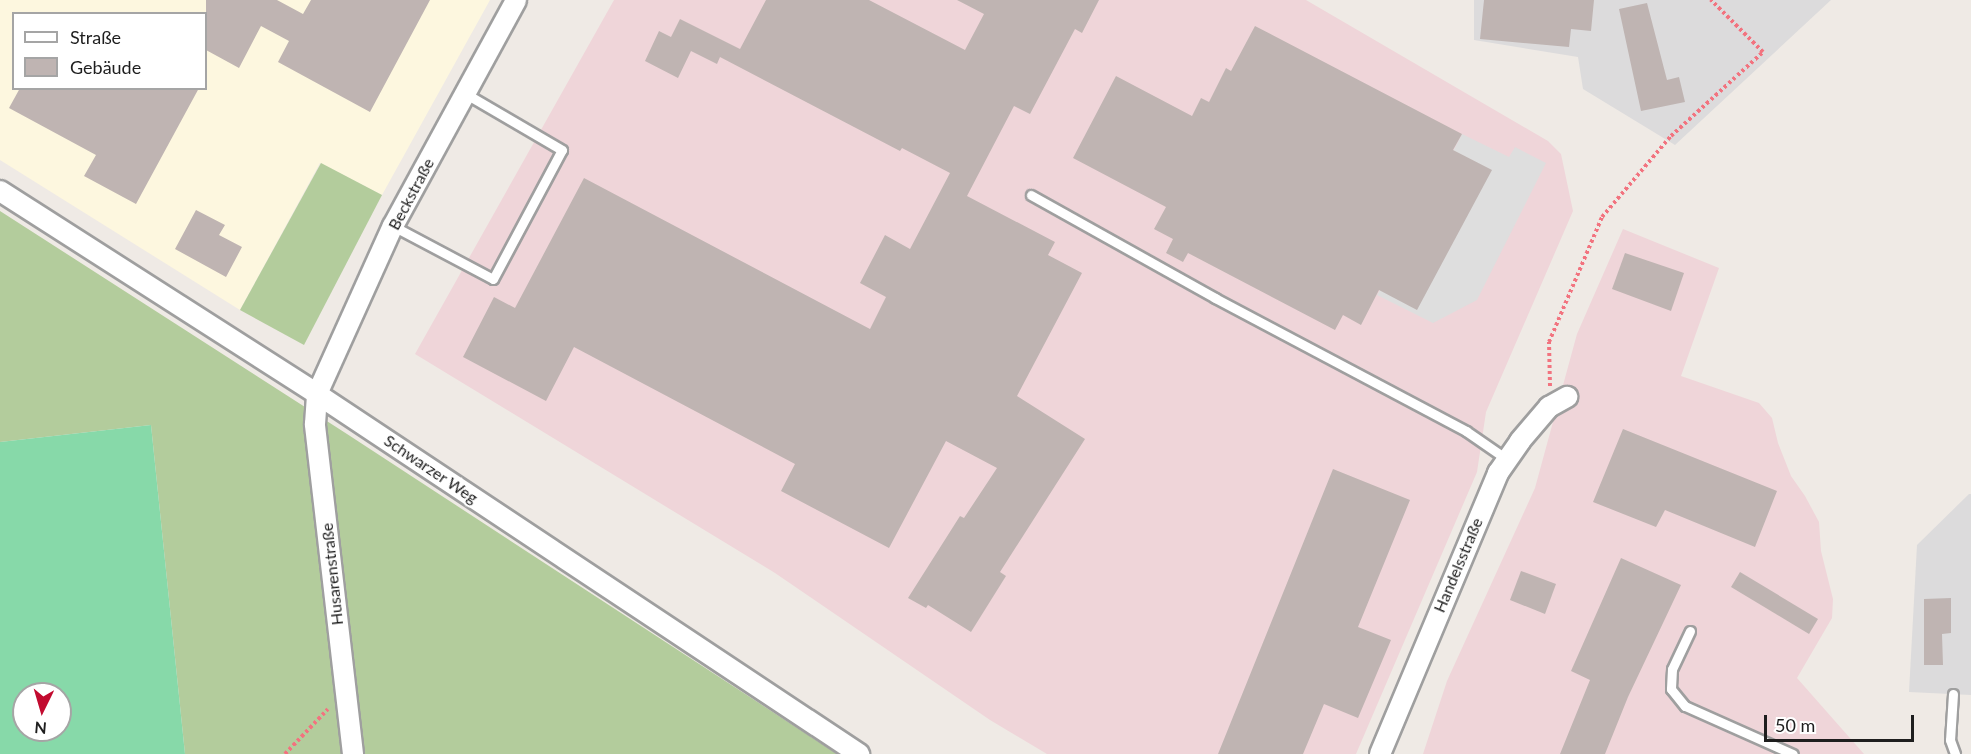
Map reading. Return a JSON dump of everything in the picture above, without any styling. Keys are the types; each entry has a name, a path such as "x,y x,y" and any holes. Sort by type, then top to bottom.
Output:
{"street":[{"name":"Beckstraße","path":"317,394 393,226 516,0"},
{"name":"Schwarzer Weg","path":"0,191 317,394 859,754"},
{"name":"Husarenstraße","path":"317,394 315,424 353,754"},
{"name":"Handelsstraße","path":"1380,754 1488,493 1520,441 1549,407 1567,397"}],"lane":[{"path":"393,226 493,279 562,150 466,94"},
{"path":"1031,195 1215,298 1466,431 1508,460"},
{"path":"1690,631 1672,669 1671,689 1685,706 1793,754"},
{"path":"1953,694 1950,741 1955,754"}],"path":[{"path":"1549,407 1551,370 1549,342 1602,218 1671,136 1763,52 1712,0"},
{"path":"285,754 328,709 346,701"}],"shaded area":[{"path":"0,0 490,0 382,195 320,163 240,310 0,160"},
{"path":"614,0 1306,0 1548,141 1561,154 1573,211 1486,412 1477,472 1356,754 1047,754 990,720 775,573 415,354"},
{"path":"1474,0 1831,0 1675,145 1583,89 1578,57 1474,40"},
{"path":"1462,134 1509,157 1515,147 1546,163 1477,300 1433,323 1377,295"},
{"path":"1623,229 1719,268 1681,376 1759,403 1772,418 1778,443 1791,476 1819,522 1821,551 1833,599 1832,618 1797,678 1864,754 1423,754 1447,681 1535,488 1577,334"},
{"path":"1971,494 1971,695 1909,692 1917,545"}],"green space":[{"path":"321,163 382,195 304,345 240,310"},
{"path":"0,211 837,754 185,754 151,425 0,442"},
{"path":"151,425 185,754 0,754 0,442"}],"building":[{"path":"206,0 277,0 303,14 311,0 430,0 370,112 278,62 289,41 261,26 239,68 207,51"},
{"path":"766,0 869,0 965,50 984,14 957,0 1099,0 1082,33 1075,29 1030,114 1014,106 967,196 1055,242 1048,255 1082,273 1017,396 1085,439 1000,572 1006,576 971,632 928,605 926,608 908,598 960,516 964,518 997,468 946,441 889,548 781,491 795,464 574,347 546,401 463,357 494,297 515,308 584,178 870,329 886,297 860,283 885,235 910,249 950,173 902,148 900,151 720,57 717,64 691,51 678,78 645,61 659,31 671,37 680,19 740,49"},
{"path":"1484,0 1594,0 1591,31 1571,29 1569,47 1480,39"},
{"path":"1647,3 1667,80 1679,77 1685,102 1641,111 1619,9"},
{"path":"1255,26 1462,134 1453,150 1492,170 1417,310 1379,290 1361,325 1343,315 1335,330 1188,253 1183,262 1166,253 1173,239 1154,229 1166,207 1073,158 1116,76 1192,116 1201,98 1209,102 1226,68 1231,71"},
{"path":"19,90 198,90 136,204 84,176 96,155 9,108"},
{"path":"196,210 225,225 219,235 242,247 226,277 175,249"},
{"path":"1625,253 1684,273 1671,311 1612,289"},
{"path":"1623,429 1777,491 1755,547 1665,510 1656,527 1593,502"},
{"path":"1333,469 1410,500 1358,627 1391,640 1358,718 1324,704 1303,754 1218,754"},
{"path":"1621,558 1681,585 1628,697 1605,754 1560,754 1590,680 1571,671"},
{"path":"1521,571 1556,584 1545,614 1510,600"},
{"path":"1740,572 1818,619 1809,634 1731,587"},
{"path":"1951,598 1951,633 1942,634 1943,665 1924,665 1924,599"}]}
